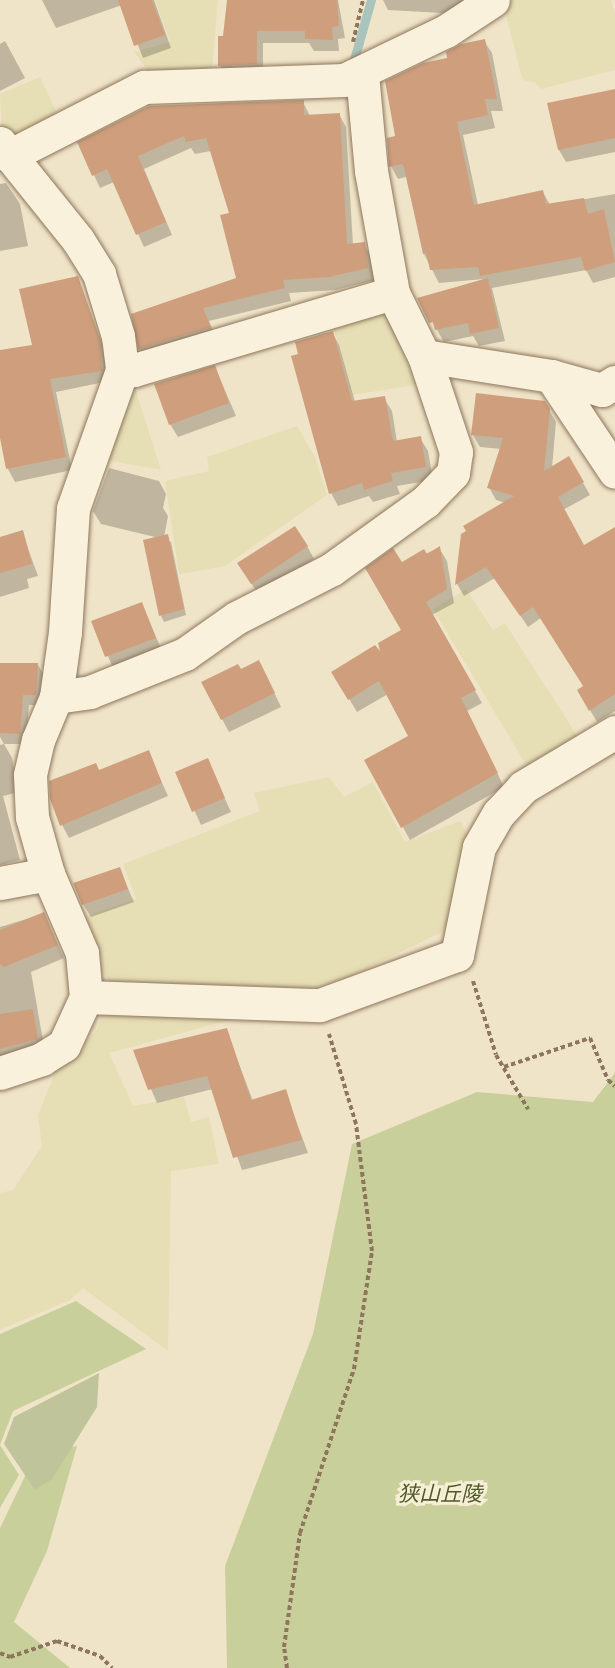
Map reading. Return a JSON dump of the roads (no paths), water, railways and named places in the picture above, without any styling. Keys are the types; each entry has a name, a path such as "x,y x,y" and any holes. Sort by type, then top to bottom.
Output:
{"street":[{"path":"0,1073 42,1059 63,1045 86,997 82,953 48,874 32,817 30,775 38,740 56,697 73,508 122,370 118,336 99,274 78,240 5,150 144,87 344,80 362,74 446,31 493,0"},
{"path":"56,697 90,692 185,654 236,618 332,568 441,489 453,473 456,452 424,357 393,293 371,171 362,74"},
{"path":"122,370 134,370 393,293"},
{"path":"424,357 551,376 602,390 615,382"},
{"path":"551,376 615,472"},
{"path":"86,997 320,1005 457,955 479,847 499,813 523,787 615,732"},
{"path":"0,883 48,874"}],"waterway":[{"path":"353,63 371,0"}],"park label":[{"name":"狭山丘陵","path":"440,1492"}]}
